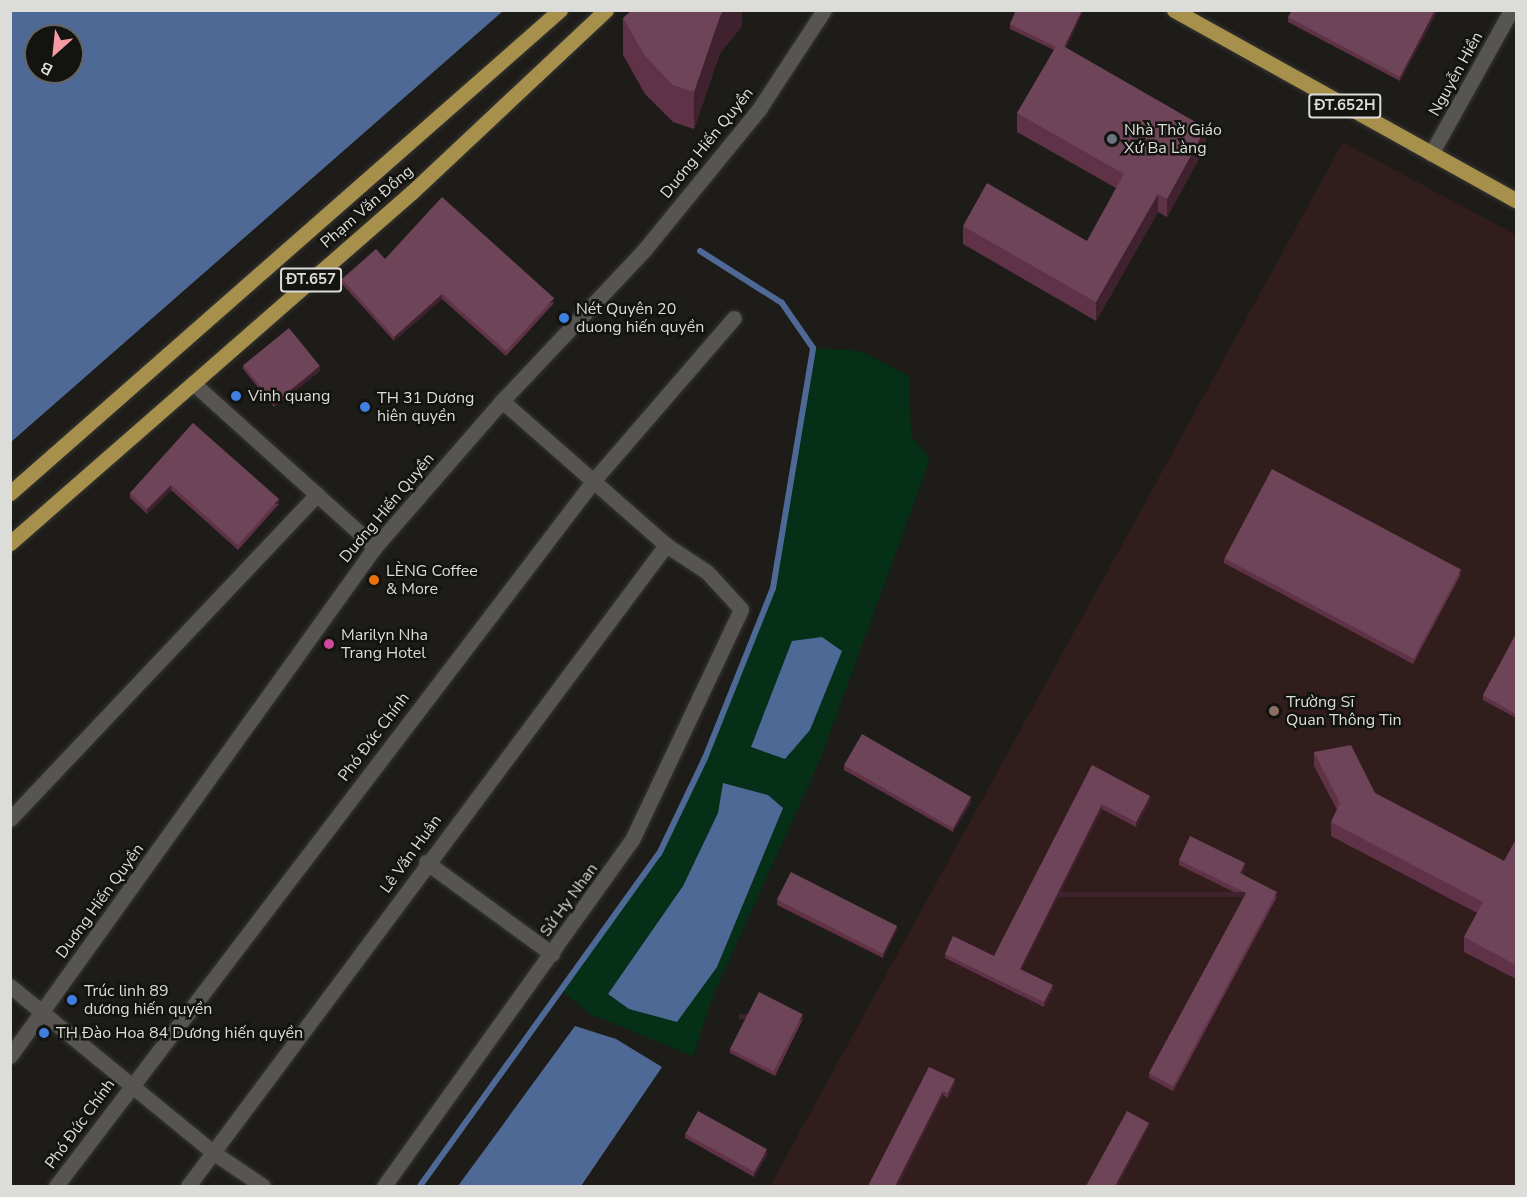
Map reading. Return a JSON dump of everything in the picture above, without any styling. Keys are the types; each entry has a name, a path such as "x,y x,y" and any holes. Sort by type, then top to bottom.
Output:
{"main road":[{"name":"Phạm Văn Đồng","path":"10,493 560,10"},
{"name":"Phạm Văn Đồng","path":"10,543 412,192 606,10"},
{"name":"ĐT.652H","path":"1174,10 1516,200"}],"street":[{"name":"Duơng Hiến Quyền","path":"10,1056 375,547 502,400 623,273 738,136 790,66 824,10"},
{"name":"Nguyễn Hiền","path":"1431,154 1511,10"},
{"name":"Phó Đức Chính","path":"56,1186 130,1085 594,480 734,318"},
{"path":"193,383 375,547"},
{"path":"502,400 666,545"},
{"path":"10,819 317,494"},
{"name":"Sử Hy Nhan","path":"384,1186 632,840 741,609 707,572 666,545"},
{"name":"Lê Văn Huân","path":"188,1186 426,862 666,545"},
{"path":"426,862 552,954"},
{"path":"10,986 43,1010 214,1153 263,1186"}],"shaded area":[{"name":"Trường Sĩ Quan Thông Tin","path":"1343,142 1516,235 1516,1186 770,1186"}],"green space":[{"path":"813,348 861,351 909,376 911,436 930,459 820,760 715,991 693,1056 590,1014 562,991 659,854 705,757 773,588","holes":["723,783 768,795 783,808 717,967 608,994 683,886 718,813"]}],"water":[{"path":"11,10 503,11 11,442"},
{"path":"822,637 842,651 810,730 785,759 751,747 792,641"},
{"path":"723,783 768,795 783,808 717,967 677,1022 629,1009 608,994 683,886 718,813"},
{"path":"575,1026 616,1039 662,1067 581,1186 458,1186"}],"building":[{"path":"632,10 724,10 694,92 673,85 645,56 623,18"},
{"path":"1016,10 1082,10 1064,47 1058,43 1056,47 1010,24"},
{"path":"1292,10 1435,10 1400,77 1288,17"},
{"path":"1058,43 1206,128 1167,199 1158,194 1096,302 963,226 987,183 1087,241 1124,174 1017,113"},
{"path":"442,197 554,298 506,351 442,294 394,337 342,279 376,249 385,259"},
{"path":"289,328 320,366 274,403 243,365"},
{"path":"193,423 279,499 238,545 171,485 147,509 130,493"},
{"path":"1272,469 1461,569 1414,659 1225,558"},
{"path":"1516,634 1516,714 1483,695"},
{"path":"862,734 971,797 953,828 844,765"},
{"path":"1351,745 1375,793 1504,861 1516,841 1516,965 1464,937 1483,902 1331,822 1340,803 1314,752"},
{"path":"1092,765 1150,796 1136,822 1102,804 1020,969 1053,985 1044,1002 945,954 953,936 994,956"},
{"path":"1190,836 1245,863 1240,873 1277,892 1173,1086 1149,1073 1246,893 1179,860"},
{"path":"791,872 897,926 883,954 777,900"},
{"path":"759,992 803,1014 774,1071 730,1049"},
{"path":"929,1067 955,1079 948,1093 943,1091 895,1186 868,1186"},
{"path":"698,1111 767,1149 754,1172 685,1134"},
{"path":"1127,1111 1149,1123 1115,1186 1086,1186"}],"waterway":[{"path":"420,1186 659,854 705,758 773,588 813,348 782,303 700,251"}],"place":[{"name":"Nhà Thờ Giáo Xứ Ba Làng","path":"1112,139"},
{"name":"Nét Quyên 20 duong hiến quyền","path":"564,318"},
{"name":"Vinh quang","path":"236,396"},
{"name":"TH 31 Dương hiên quyền","path":"365,407"},
{"name":"LÈNG Coffee & More","path":"374,580"},
{"name":"Marilyn Nha Trang Hotel","path":"329,644"},
{"name":"Trường Sĩ Quan Thông Tin","path":"1274,711"},
{"name":"Trúc linh 89 dương hiến quyền","path":"72,1000"},
{"name":"TH Đào Hoa 84 Dương hiến quyền","path":"44,1033"}]}
